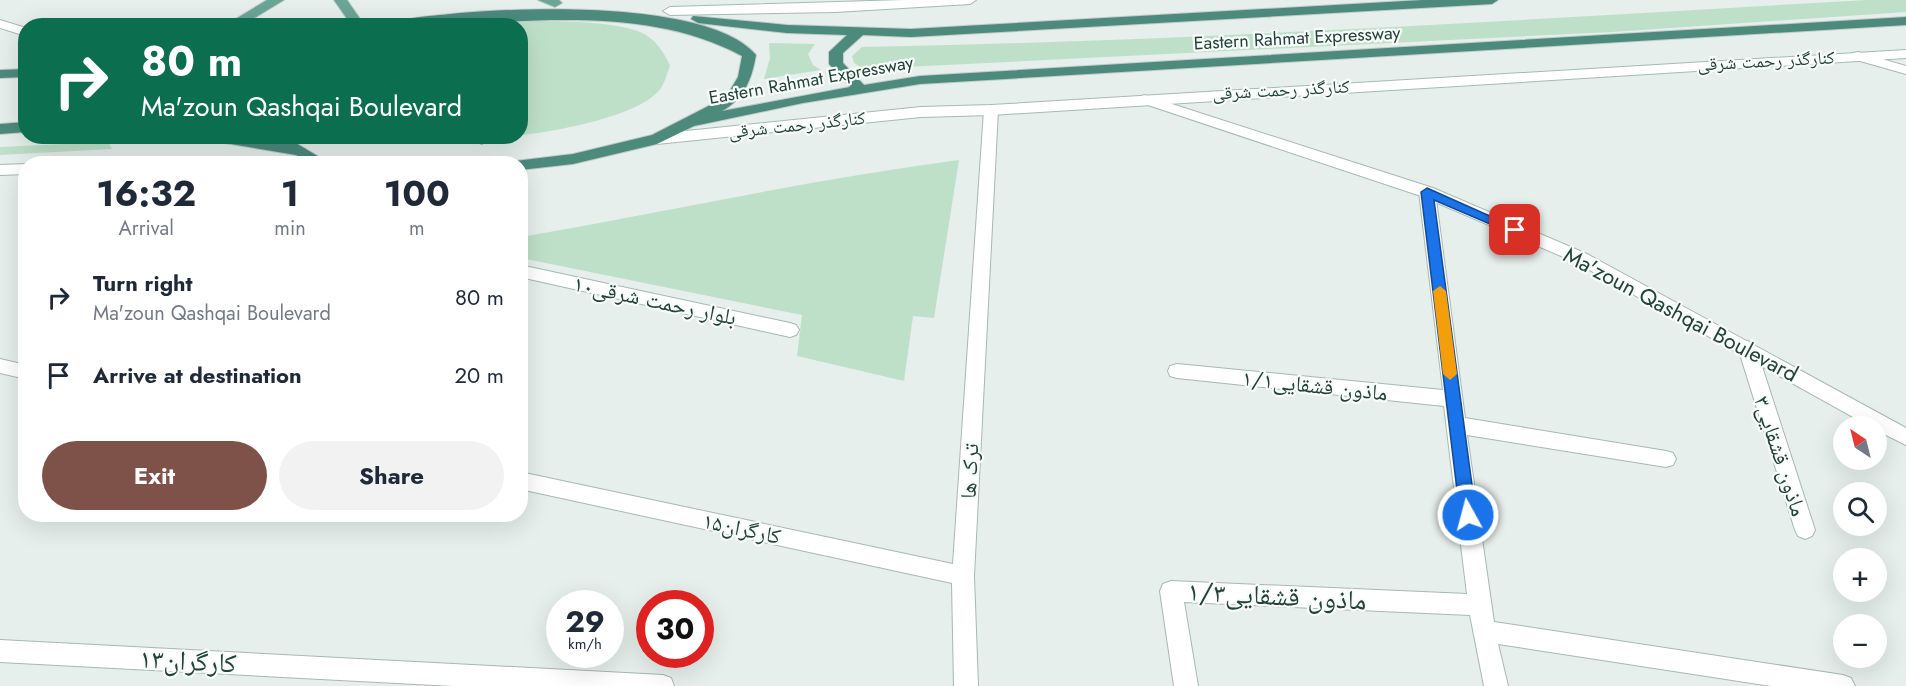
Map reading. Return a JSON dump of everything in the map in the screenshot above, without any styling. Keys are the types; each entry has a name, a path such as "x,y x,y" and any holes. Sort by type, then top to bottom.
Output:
{"highway":[{"name":"Eastern Rahmat Expressway","path":"698,19 787,29 911,33 1492,0"},
{"path":"435,18 461,12 550,1 605,2 670,10 725,29 740,42 748,55 745,77 731,100 694,121 657,139 573,159 528,164"},
{"name":"Eastern Rahmat Expressway","path":"694,121 920,80 1906,21"},
{"path":"1867,23 1906,31"},
{"path":"860,31 836,52 836,64 861,90"},
{"path":"0,74 18,73"},
{"path":"0,129 18,128"},
{"path":"261,144 297,150"},
{"path":"290,144 309,156"}],"main road":[{"path":"244,18 277,0"},
{"path":"340,0 353,18"}],"street":[{"path":"670,10 835,8 970,0"},
{"path":"0,24 18,30"},
{"name":"کنارگذر رحمت شرقی","path":"657,139 921,112 991,110 1906,54"},
{"path":"1858,56 1906,70"},
{"name":"Ma'zoun Qashqai Boulevard","path":"1144,99 1427,192 1581,258 1906,437"},
{"name":"ترک ها","path":"966,686 963,576 991,110"},
{"path":"0,170 18,169"},
{"path":"1427,192 1479,605 1496,686"},
{"name":"۱۰بلوار رحمت شرقی","path":"528,273 790,330"},
{"name":"ماذون قشقایی۳","path":"1747,348 1805,530"},
{"path":"0,366 18,370"},
{"name":"ماذون قشقایی۱/۱","path":"1177,371 1453,399"},
{"path":"1457,425 1666,459"},
{"name":"۱۵کارگران","path":"528,482 963,576"},
{"name":"ماذون قشقایی۱/۳","path":"1186,686 1171,591 1479,605"},
{"path":"1485,631 1843,686"},
{"name":"کارگران۱۳","path":"0,651 663,686"}],"green space":[{"path":"1867,0 1906,0 1906,12 1612,32 864,69 854,63 852,56 862,47 1239,35"},
{"path":"528,21 613,25 640,32 655,42 670,66 661,88 651,98 636,107 596,121 528,134"},
{"path":"769,43 815,44 808,54 813,65 821,70 764,79 770,58"},
{"path":"109,144 112,149 0,155 0,147"},
{"path":"959,160 934,318 913,316 904,381 797,356 802,315 528,259 528,236"}],"slow traffic":[{"path":"1440,291 1450,374"}],"route":[{"path":"1468,515 1427,192 1515,230"}]}
